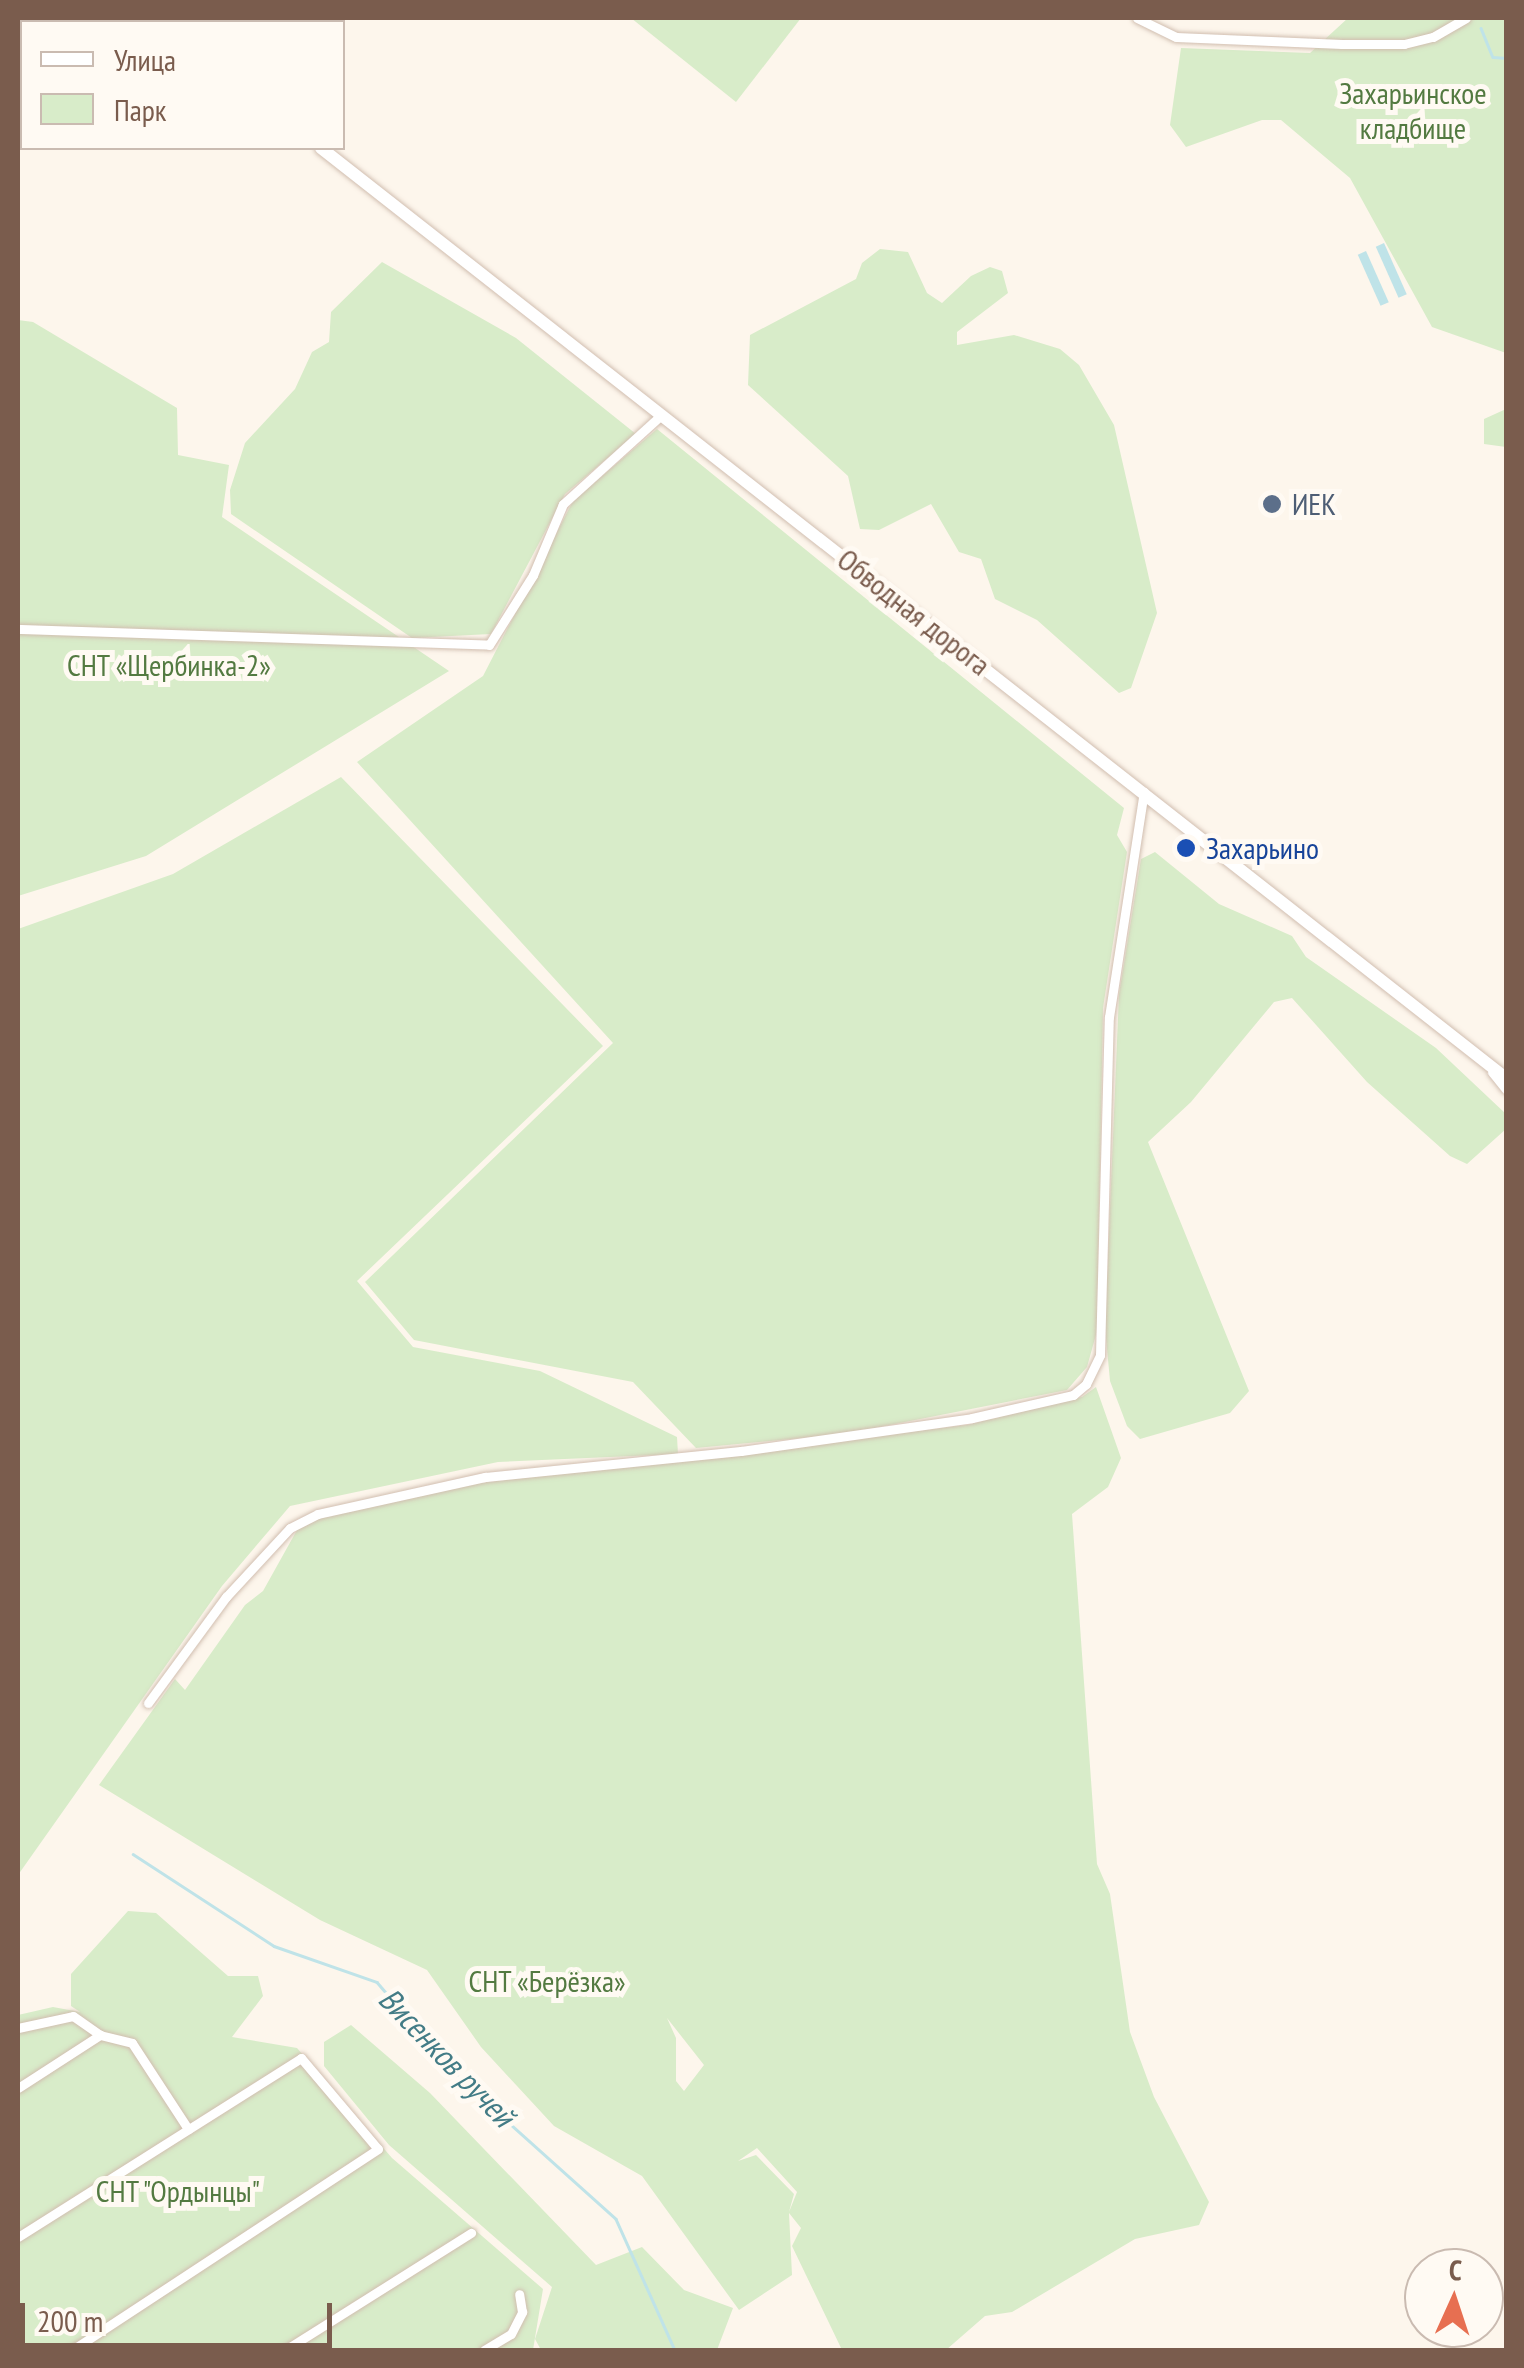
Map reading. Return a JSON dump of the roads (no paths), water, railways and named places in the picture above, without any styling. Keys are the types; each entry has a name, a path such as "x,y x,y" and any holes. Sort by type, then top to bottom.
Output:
{"main road":[{"name":"Обводная дорога","path":"324,150 1506,1078"}],"street":[{"path":"1137,18 1176,37 1342,44 1404,44 1432,37 1466,18"},
{"path":"18,629 489,644 533,575 563,504 662,415"},
{"path":"148,1703 226,1597 290,1528 318,1514 484,1477 728,1453 972,1418 1073,1395 1086,1384 1100,1355 1109,1017 1144,792"},
{"path":"1473,1052 1506,1089"},
{"path":"18,2028 73,2016 100,2035 132,2043 188,2129"},
{"path":"18,2088 100,2035"},
{"path":"18,2237 301,2058 378,2149 72,2350"},
{"path":"285,2350 471,2233"},
{"path":"484,2350 511,2334 522,2312 519,2294"}],"water":[{"path":"1384,243 1407,294 1399,298 1376,247"},
{"path":"1366,251 1389,302 1381,306 1358,255"}],"waterway":[{"path":"1318,18 1325,18"},
{"path":"1481,28 1493,57 1506,58"},
{"name":"Висенков ручей","path":"133,1854 274,1946 377,1982 458,2077 616,2219 675,2350"}],"place":[{"name":"ИЕК","path":"1272,504"},
{"name":"Захарьино","path":"1186,848"}],"park label":[{"name":"Захарьинское кладбище","path":"1413,110"},
{"name":"СНТ «Щербинка-2»","path":"169,665"},
{"name":"СНТ «Берёзка»","path":"547,1981"},
{"name":"СНТ \"Ордынцы\"","path":"178,2191"}]}
